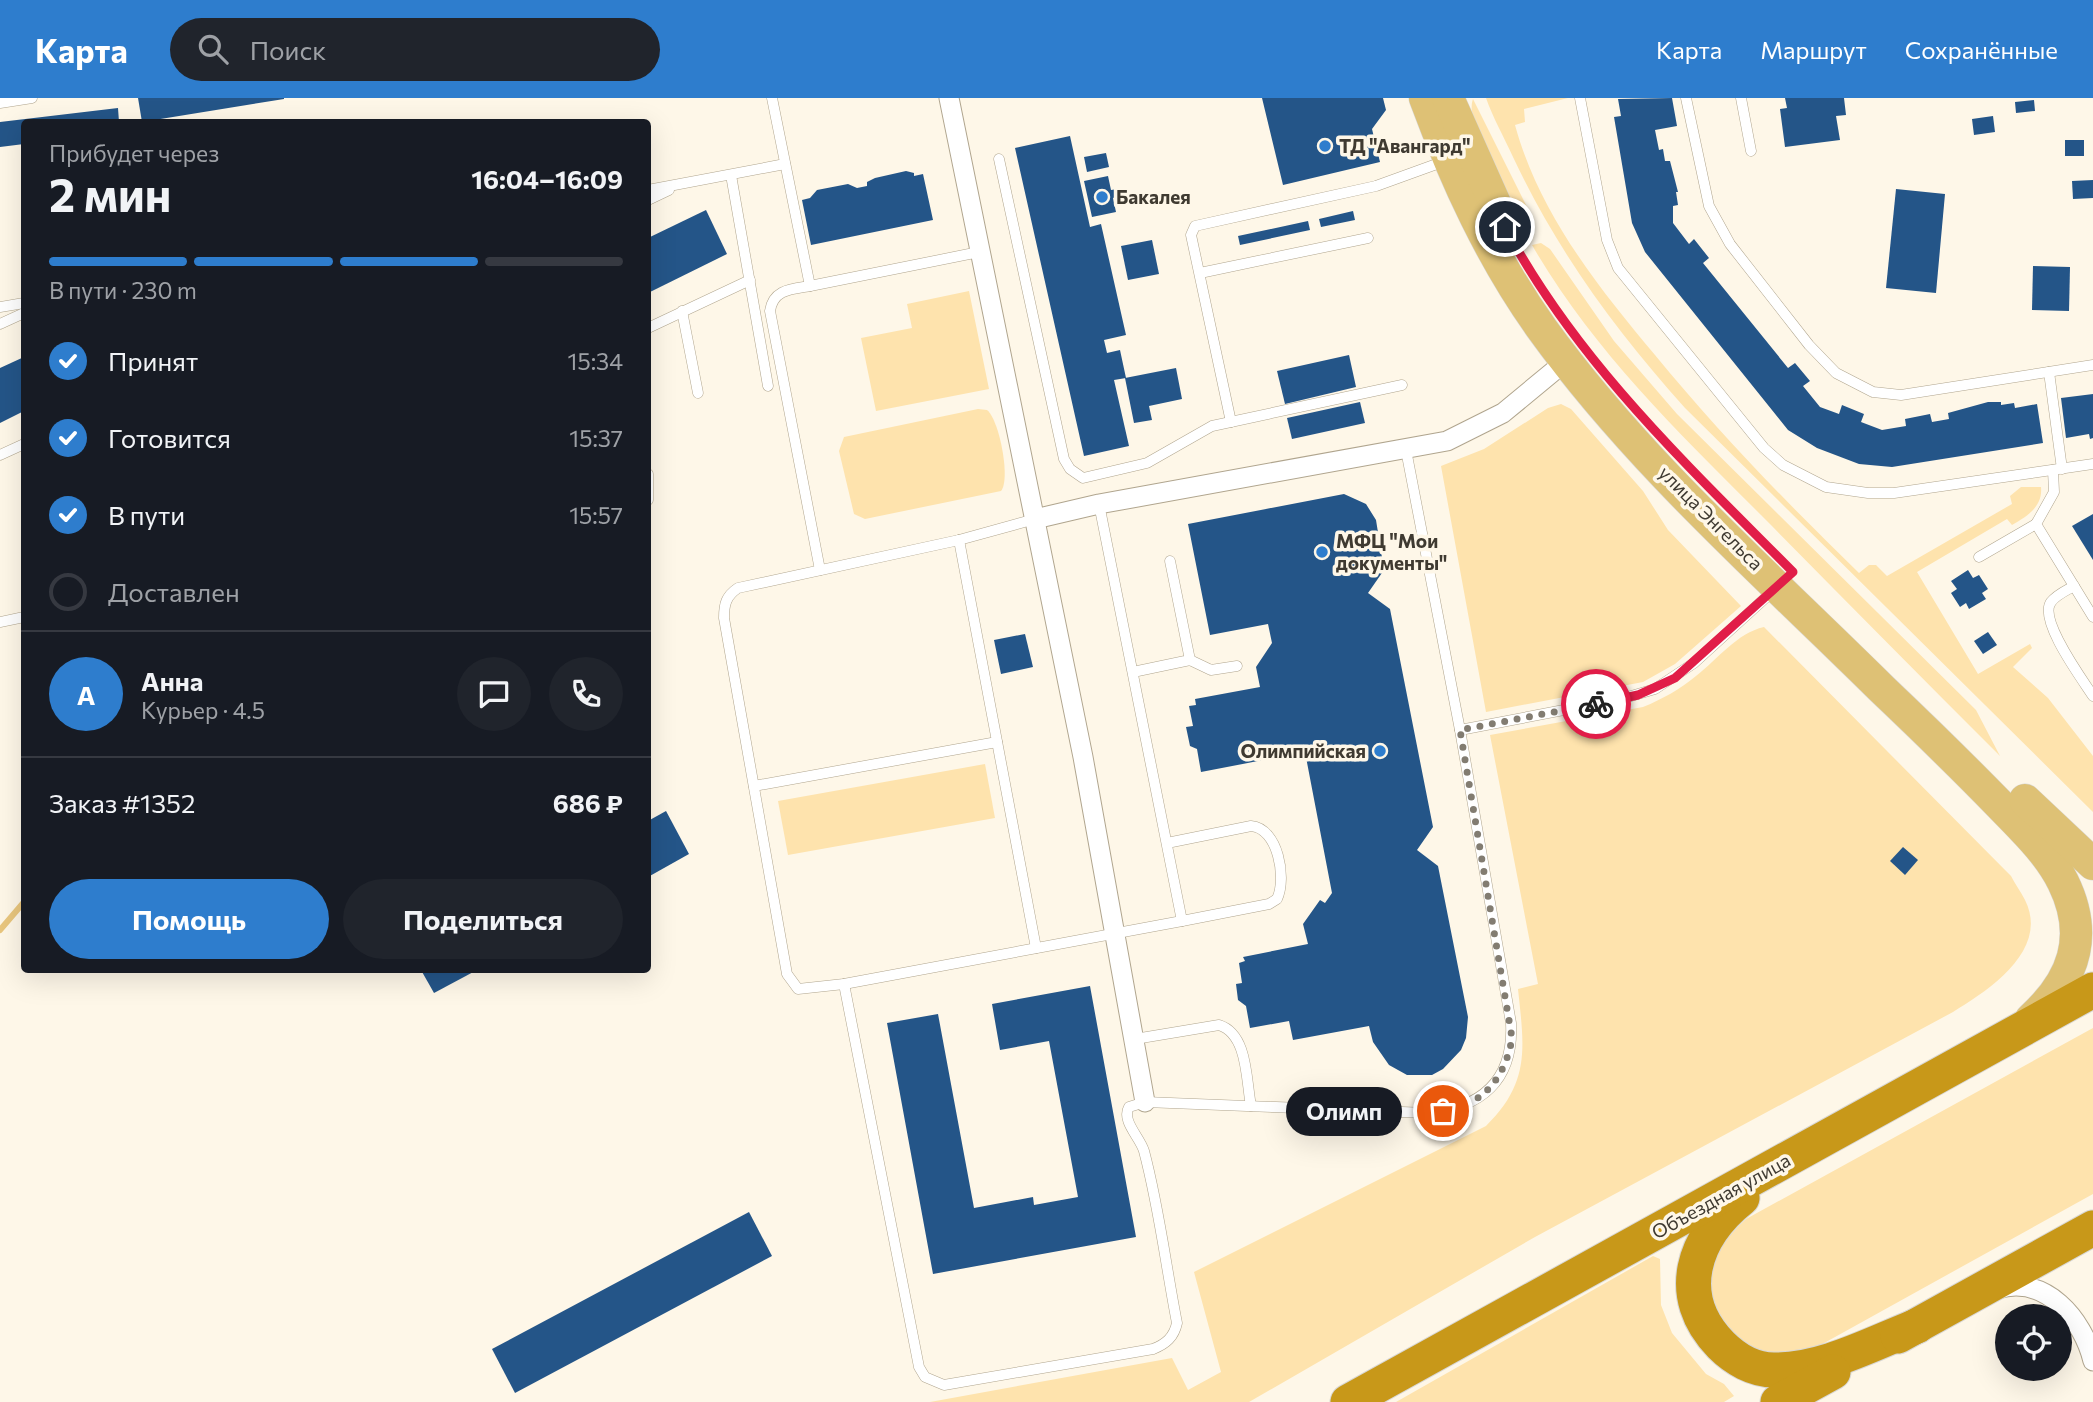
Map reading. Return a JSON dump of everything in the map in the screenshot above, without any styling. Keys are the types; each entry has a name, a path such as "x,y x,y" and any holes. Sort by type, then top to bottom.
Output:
{"highway":[{"name":"Объездная улица","path":"1348,1402 2093,990"},
{"path":"1833,1133 1740,1199 1707,1233 1693,1273 1695,1298 1702,1320 1731,1355 1771,1370 1796,1369 1823,1362 1917,1326"},
{"path":"1778,1402 2093,1228"}],"main road":[{"name":"улица Энгельса","path":"1425,98 1449,159 1497,257 1575,354 1644,451 2093,863"},
{"name":"улица Энгельса","path":"1448,98 1510,236 1575,354"},
{"name":"улица Энгельса","path":"1786,579 2038,844 2064,885 2074,922 2073,963 2057,993 2015,1032"}],"street":[{"path":"949,98 1117,933 1145,1102"},
{"path":"1035,519 1099,504 1447,441 1488,423 1575,354"},
{"path":"1962,1300 2004,1287 2031,1289 2049,1296 2077,1324 2093,1362"}],"lane":[{"path":"0,103 32,98"},
{"path":"772,98 810,286"},
{"path":"1580,98 1607,240 1618,268 1764,448 1783,465 1826,486 1894,494 2093,464"},
{"path":"1686,98 1713,218 1809,345 1836,373 1873,392 1901,395 2093,365"},
{"path":"1741,98 1751,151"},
{"path":"999,159 1064,459 1070,469 1083,478 1137,466 1200,431 1402,385"},
{"path":"1231,422 1191,234 1195,226 1376,186 1449,159"},
{"path":"651,189 785,164"},
{"path":"731,175 768,386"},
{"path":"651,199 683,183"},
{"path":"1200,274 1368,238"},
{"path":"820,570 770,311 775,296 782,291 979,252"},
{"path":"651,326 750,280"},
{"path":"0,307 21,304"},
{"path":"682,312 698,393"},
{"path":"0,324 21,314"},
{"path":"1979,557 2036,523 2054,492 2058,469 2049,372"},
{"path":"0,455 21,445"},
{"path":"844,984 919,1367 925,1377 944,1385 1153,1349 1169,1340 1177,1323 1143,1149 1126,1113 1129,1107 1145,1102 1427,1113 1456,1110 1479,1098 1504,1068 1509,1055 1511,1023 1460,730 1406,450"},
{"path":"1099,504 1182,921"},
{"path":"1035,519 959,540 738,588 724,604 724,618 788,974 798,989 844,984 1269,904 1277,899 1281,883 1273,839 1259,827 1251,826 1167,843"},
{"path":"2036,523 2093,617"},
{"path":"959,540 1036,948"},
{"path":"1170,561 1190,660"},
{"path":"1460,730 1621,699 1655,689 1694,663 1786,579"},
{"path":"2074,586 2052,600 2049,608 2056,638 2093,696"},
{"path":"0,622 21,618"},
{"path":"1133,672 1190,660 1211,670 1237,666"},
{"path":"754,786 997,742"},
{"path":"1135,1038 1219,1025 1227,1027 1238,1040 1251,1106"}],"shaded area":[{"path":"1486,98 1568,98 1524,109 1525,122 1515,125 1539,188 1555,219 1592,276 1679,384 1754,467 1859,573 1869,565 1876,565 1887,576 2012,504 2010,496 2021,487 2041,487 2037,505 2023,518 2012,525 2007,519 1917,572 1978,674 2030,644 2032,648 2013,667 2048,698 2093,756 2093,812 1685,408 1635,350 1590,289 1549,225 1530,192"},
{"path":"1473,99 1532,217 1532,226 1525,233 1481,146 1472,111"},
{"path":"1541,243 1550,249 1614,341 1677,414 1976,710 2000,756 1698,452 1638,388 1581,319 1556,283 1532,245"},
{"path":"969,291 989,389 876,411 861,338 912,328 907,304"},
{"path":"1561,404 1571,409 1643,491 1668,530 1741,606 1675,664 1643,682 1486,712 1441,466 1484,449 1548,408"},
{"path":"978,409 987,410 996,425 1005,475 1001,491 865,519 854,514 839,451 844,437"},
{"path":"1764,627 2011,876 2025,900 2031,918 2029,936 2023,952 1998,980 1953,1012 1535,1237 1249,1402 930,1402 1172,1358 1188,1390 1221,1372 1194,1272 1486,1126 1511,1094 1521,1063 1522,1029 1518,989 1538,984 1490,735 1643,707 1696,676 1745,635"},
{"path":"985,764 995,818 788,855 778,801"},
{"path":"2093,1028 2093,1194 1817,1347 1791,1354 1767,1353 1748,1345 1729,1327 1712,1298 1711,1270 1723,1244 1746,1219"},
{"path":"1653,1256 1660,1259 1661,1305 1672,1333 1706,1374 1724,1384 1734,1396 1724,1402 1396,1402"}],"building":[{"path":"138,98 284,98 161,119 142,119"},
{"name":"ТД \"Авангард\"","path":"1262,98 1383,98 1386,110 1372,129 1380,162 1283,185"},
{"path":"1672,98 1677,126 1655,130 1659,150 1663,149 1665,161 1670,161 1678,192 1678,205 1673,206 1673,223 1689,244 1694,239 1709,258 1703,263 1788,368 1795,363 1810,381 1803,386 1820,407 1839,414 1842,405 1864,414 1861,422 1882,430 1906,426 1905,419 1930,414 1932,422 1949,419 1948,413 1988,402 2001,402 2001,405 2014,403 2015,408 2037,404 2043,443 1892,467 1859,464 1817,448 1788,430 1645,252 1632,223 1614,117 1621,116 1618,99"},
{"path":"1785,98 1844,98 1846,115 1836,116 1840,140 1785,147 1780,109 1787,108"},
{"path":"2034,100 2035,111 2016,113 2015,102"},
{"path":"118,108 119,119 25,119"},
{"path":"1993,116 1995,132 1974,135 1972,119"},
{"path":"21,120 21,144 0,147 0,122"},
{"path":"1070,136 1090,227 1101,224 1126,335 1104,340 1107,353 1120,350 1126,378 1114,380 1129,446 1084,456 1015,148"},
{"path":"2065,140 2084,140 2084,156 2065,156"},
{"path":"1106,153 1109,167 1087,172 1084,157"},
{"path":"906,171 914,173 914,176 923,174 933,220 811,245 802,200 810,198 817,190 848,184 857,188 867,186 867,182 875,178"},
{"name":"Бакалея","path":"1108,176 1111,190 1118,189 1119,196 1113,198 1116,212 1092,217 1084,181"},
{"path":"2093,180 2093,198 2073,199 2072,181"},
{"path":"1896,189 1945,194 1936,293 1886,288"},
{"path":"706,210 727,254 651,292 651,237"},
{"path":"1353,211 1355,220 1321,227 1319,219"},
{"path":"1308,221 1310,230 1240,245 1238,236"},
{"path":"1152,240 1159,274 1128,280 1121,246"},
{"path":"2033,266 2070,267 2069,311 2032,310"},
{"path":"1349,355 1356,387 1285,404 1277,371"},
{"path":"21,358 21,412 0,423 0,368"},
{"path":"1176,368 1182,399 1149,406 1152,420 1134,423 1125,378"},
{"path":"2093,394 2093,438 2090,439 2089,434 2066,438 2061,398"},
{"path":"1360,402 1365,423 1292,439 1287,418"},
{"path":"1344,494 1366,504 1376,520 1384,570 1368,593 1390,609 1433,827 1417,850 1438,866 1468,1017 1466,1038 1461,1050 1443,1069 1432,1075 1407,1075 1389,1065 1373,1042 1369,1026 1293,1040 1289,1021 1250,1028 1246,1006 1238,1000 1236,984 1242,983 1239,963 1245,961 1243,957 1308,944 1303,924 1320,900 1325,903 1332,893 1305,752 1201,772 1197,749 1190,746 1186,727 1193,726 1189,706 1196,705 1195,699 1260,687 1256,667 1272,643 1268,624 1210,635 1188,524"},
{"path":"2093,514 2093,560 2072,526"},
{"path":"1968,570 1973,578 1979,575 1988,589 1982,593 1986,599 1969,609 1966,603 1960,607 1951,593 1957,589 1951,581"},
{"path":"1988,632 1997,645 1983,654 1974,641"},
{"path":"1025,634 1033,667 1001,674 994,640"},
{"path":"666,811 689,854 651,875 651,819"},
{"path":"1903,847 1918,860 1905,875 1890,861"},
{"path":"423,973 471,973 434,993"},
{"path":"1090,986 1136,1237 933,1274 887,1023 938,1014 974,1208 1033,1197 1034,1205 1078,1197 1049,1041 1000,1050 992,1004"},
{"path":"749,1212 772,1256 515,1393 492,1349"}],"waterway":[{"path":"0,930 21,906"}],"way so far":[{"path":"1443,1111 1468,1105 1490,1088 1504,1068 1512,1038 1460,730 1596,704"}],"place":[{"name":"ТД \"Авангард\"","path":"1325,146"},
{"name":"Бакалея","path":"1102,197"},
{"name":"МФЦ \"Мои документы\"","path":"1322,552"},
{"name":"Олимпийская","path":"1380,751"},
{"name":"Олимп","path":"1443,1111"}],"route":[{"path":"1505,227 1536,282 1583,347 1685,463 1793,572 1755,609 1675,678 1638,695 1596,704"}]}
